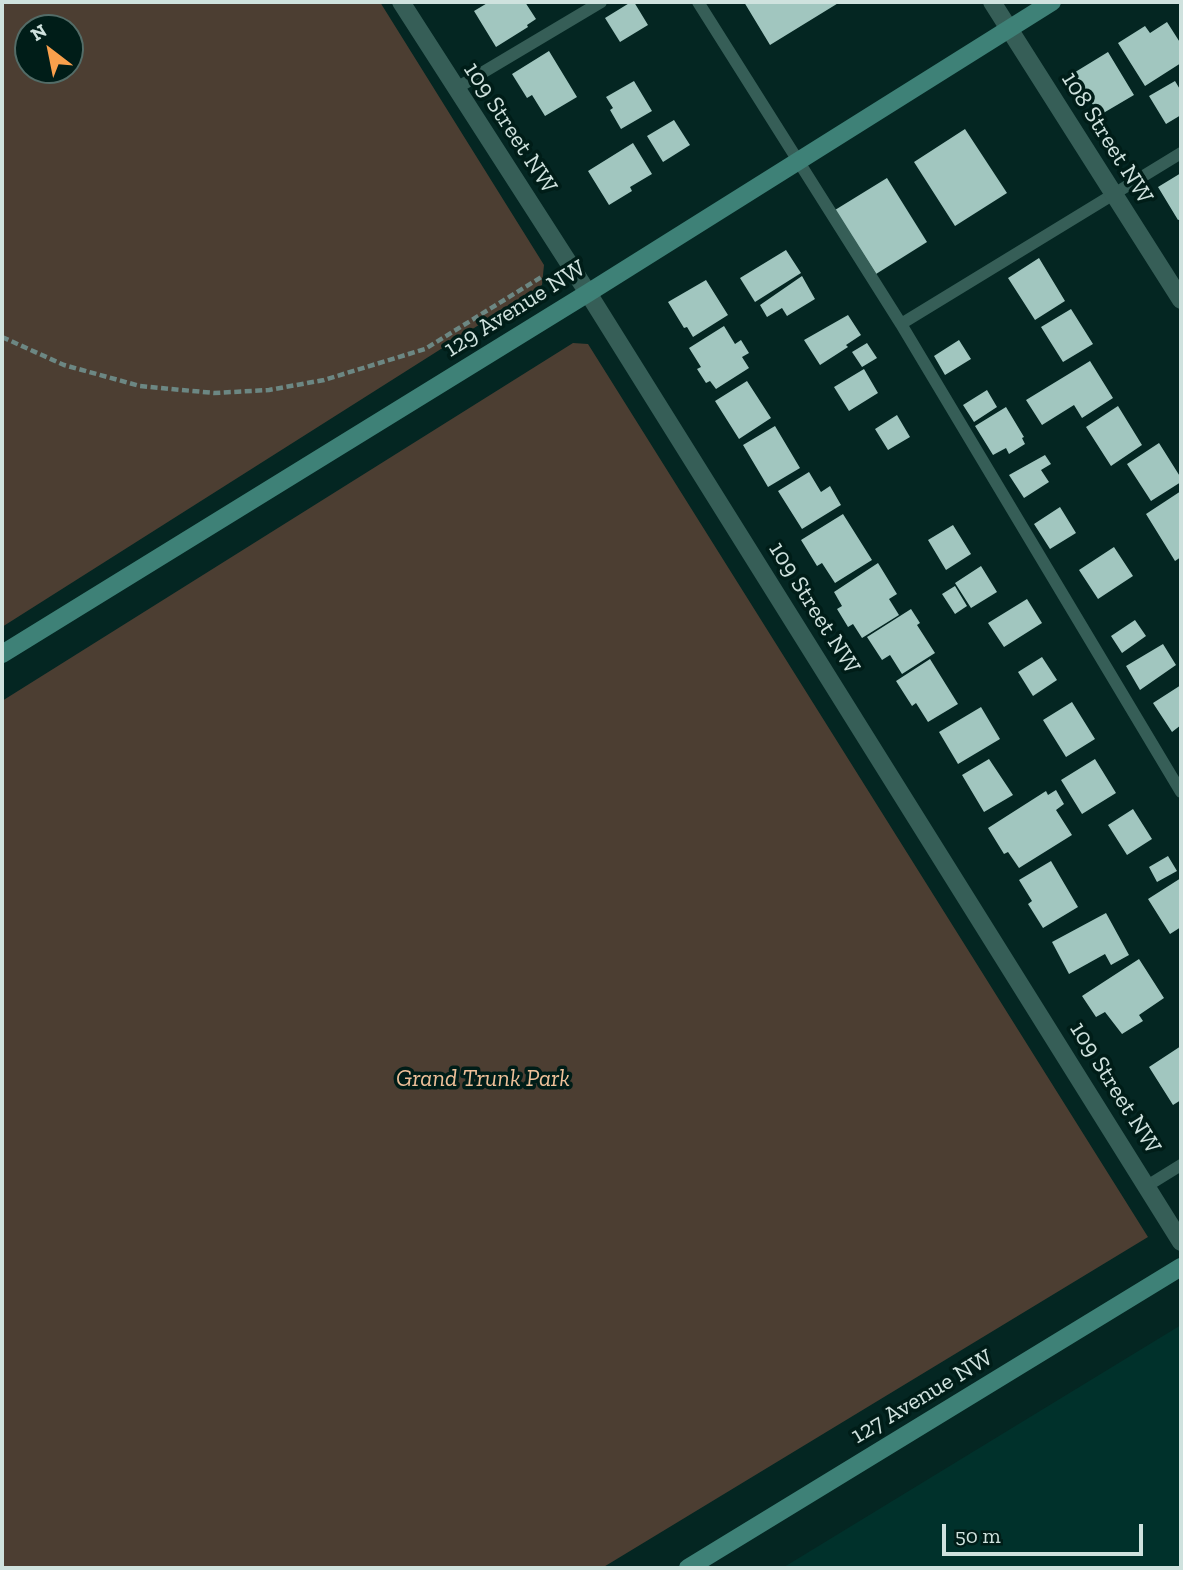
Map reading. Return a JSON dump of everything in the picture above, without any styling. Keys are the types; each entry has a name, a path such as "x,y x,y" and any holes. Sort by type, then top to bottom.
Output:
{"street":[{"name":"109 Street NW","path":"401,2 588,293 1181,1241"},
{"name":"108 Street NW","path":"992,2 1181,300"},
{"name":"129 Avenue NW","path":"2,654 588,293 1052,2"},
{"name":"127 Avenue NW","path":"688,1568 1181,1267"}],"lane":[{"path":"455,89 601,2"},
{"path":"698,2 901,324 1181,792"},
{"path":"901,324 1181,153"},
{"path":"1147,1186 1181,1165"}],"path":[{"path":"2,337 64,365 139,386 214,393 269,390 324,380 425,349 543,276"}],"shaded area":[{"path":"1181,1325 1181,1568 782,1568 789,1564"}],"green space":[{"path":"2,2 380,2 544,265 542,285 2,627"},
{"name":"Grand Trunk Park","path":"573,343 588,344 1148,1237 602,1568 2,1568 2,701"}],"building":[{"path":"489,2 525,2 536,19 496,47 474,11"},
{"path":"634,2 648,25 620,42 605,18"},
{"path":"744,2 840,2 770,45"},
{"path":"1167,22 1181,44 1181,63 1145,86 1118,43 1145,26 1150,33"},
{"path":"549,51 577,97 545,116 532,95 527,98 512,74"},
{"path":"1108,52 1134,95 1100,115 1072,74"},
{"path":"634,81 652,111 621,129 606,97"},
{"path":"1175,81 1181,91 1181,115 1166,124 1149,96"},
{"path":"674,120 690,145 663,162 647,136"},
{"path":"965,129 1007,193 955,226 914,162"},
{"path":"633,143 652,174 630,187 632,191 609,205 588,171"},
{"path":"1181,173 1181,219 1178,220 1158,187"},
{"path":"887,178 927,242 876,274 835,210"},
{"path":"786,250 801,273 755,302 740,278"},
{"path":"1039,258 1065,301 1035,320 1008,278"},
{"path":"802,276 815,299 787,316 782,308 767,317 760,305"},
{"path":"706,280 728,315 693,337 668,302"},
{"path":"1071,309 1093,344 1063,362 1041,327"},
{"path":"848,315 861,335 820,365 804,340"},
{"path":"724,326 735,344 741,340 749,353 742,357 749,368 716,389 710,381 706,383 697,369 701,367 689,348"},
{"path":"959,340 971,359 945,375 934,356"},
{"path":"867,343 877,358 862,367 852,352"},
{"path":"1090,361 1113,398 1082,418 1074,405 1042,425 1026,400"},
{"path":"864,369 878,393 849,411 834,387"},
{"path":"747,381 771,418 739,439 715,401"},
{"path":"987,390 997,407 974,422 963,405"},
{"path":"1118,406 1142,445 1111,466 1086,427"},
{"path":"1006,407 1024,437 1022,438 1025,444 1009,454 1006,448 993,455 975,426"},
{"path":"897,415 910,437 888,450 875,429"},
{"path":"775,426 800,468 768,487 743,445"},
{"path":"1159,443 1181,482 1151,501 1127,464"},
{"path":"1045,455 1051,464 1041,470 1049,482 1024,498 1009,475"},
{"path":"809,472 821,492 830,486 841,505 802,529 778,491"},
{"path":"1181,491 1181,557 1175,561 1146,514"},
{"path":"1060,507 1076,533 1050,549 1034,524"},
{"path":"843,514 872,560 835,583 822,563 817,566 801,540"},
{"path":"953,525 971,554 946,570 928,540"},
{"path":"1114,547 1133,576 1098,599 1079,570"},
{"path":"878,563 897,594 889,599 899,615 862,638 853,624 848,627 837,609 842,606 834,592"},
{"path":"981,566 997,592 971,608 955,583"},
{"path":"955,586 967,606 955,614 942,594"},
{"path":"1027,599 1042,623 1004,647 988,623"},
{"path":"911,609 920,623 917,625 935,653 902,674 890,655 882,660 867,637"},
{"path":"1135,620 1146,636 1122,653 1111,636"},
{"path":"1163,644 1176,665 1140,690 1126,666"},
{"path":"1042,657 1057,680 1033,696 1018,672"},
{"path":"930,659 958,704 928,722 916,703 912,706 896,681"},
{"path":"1181,685 1181,725 1172,732 1153,703"},
{"path":"1072,702 1095,739 1066,757 1043,720"},
{"path":"981,707 1000,739 958,764 939,732"},
{"path":"989,759 1013,795 984,812 962,775"},
{"path":"1095,759 1116,793 1082,814 1061,780"},
{"path":"1056,790 1064,804 1056,810 1072,835 1019,868 1008,852 1004,854 988,828 1046,791 1048,795"},
{"path":"1133,809 1152,839 1127,855 1108,825"},
{"path":"1168,856 1177,871 1157,882 1149,867"},
{"path":"1051,861 1078,907 1043,928 1028,904 1032,901 1019,880"},
{"path":"1181,878 1181,927 1170,934 1148,899"},
{"path":"1106,913 1129,955 1111,965 1105,954 1069,974 1052,942"},
{"path":"1139,959 1164,998 1139,1015 1143,1021 1122,1034 1105,1012 1096,1017 1082,996"},
{"path":"1181,1046 1181,1100 1173,1105 1149,1067"}]}
